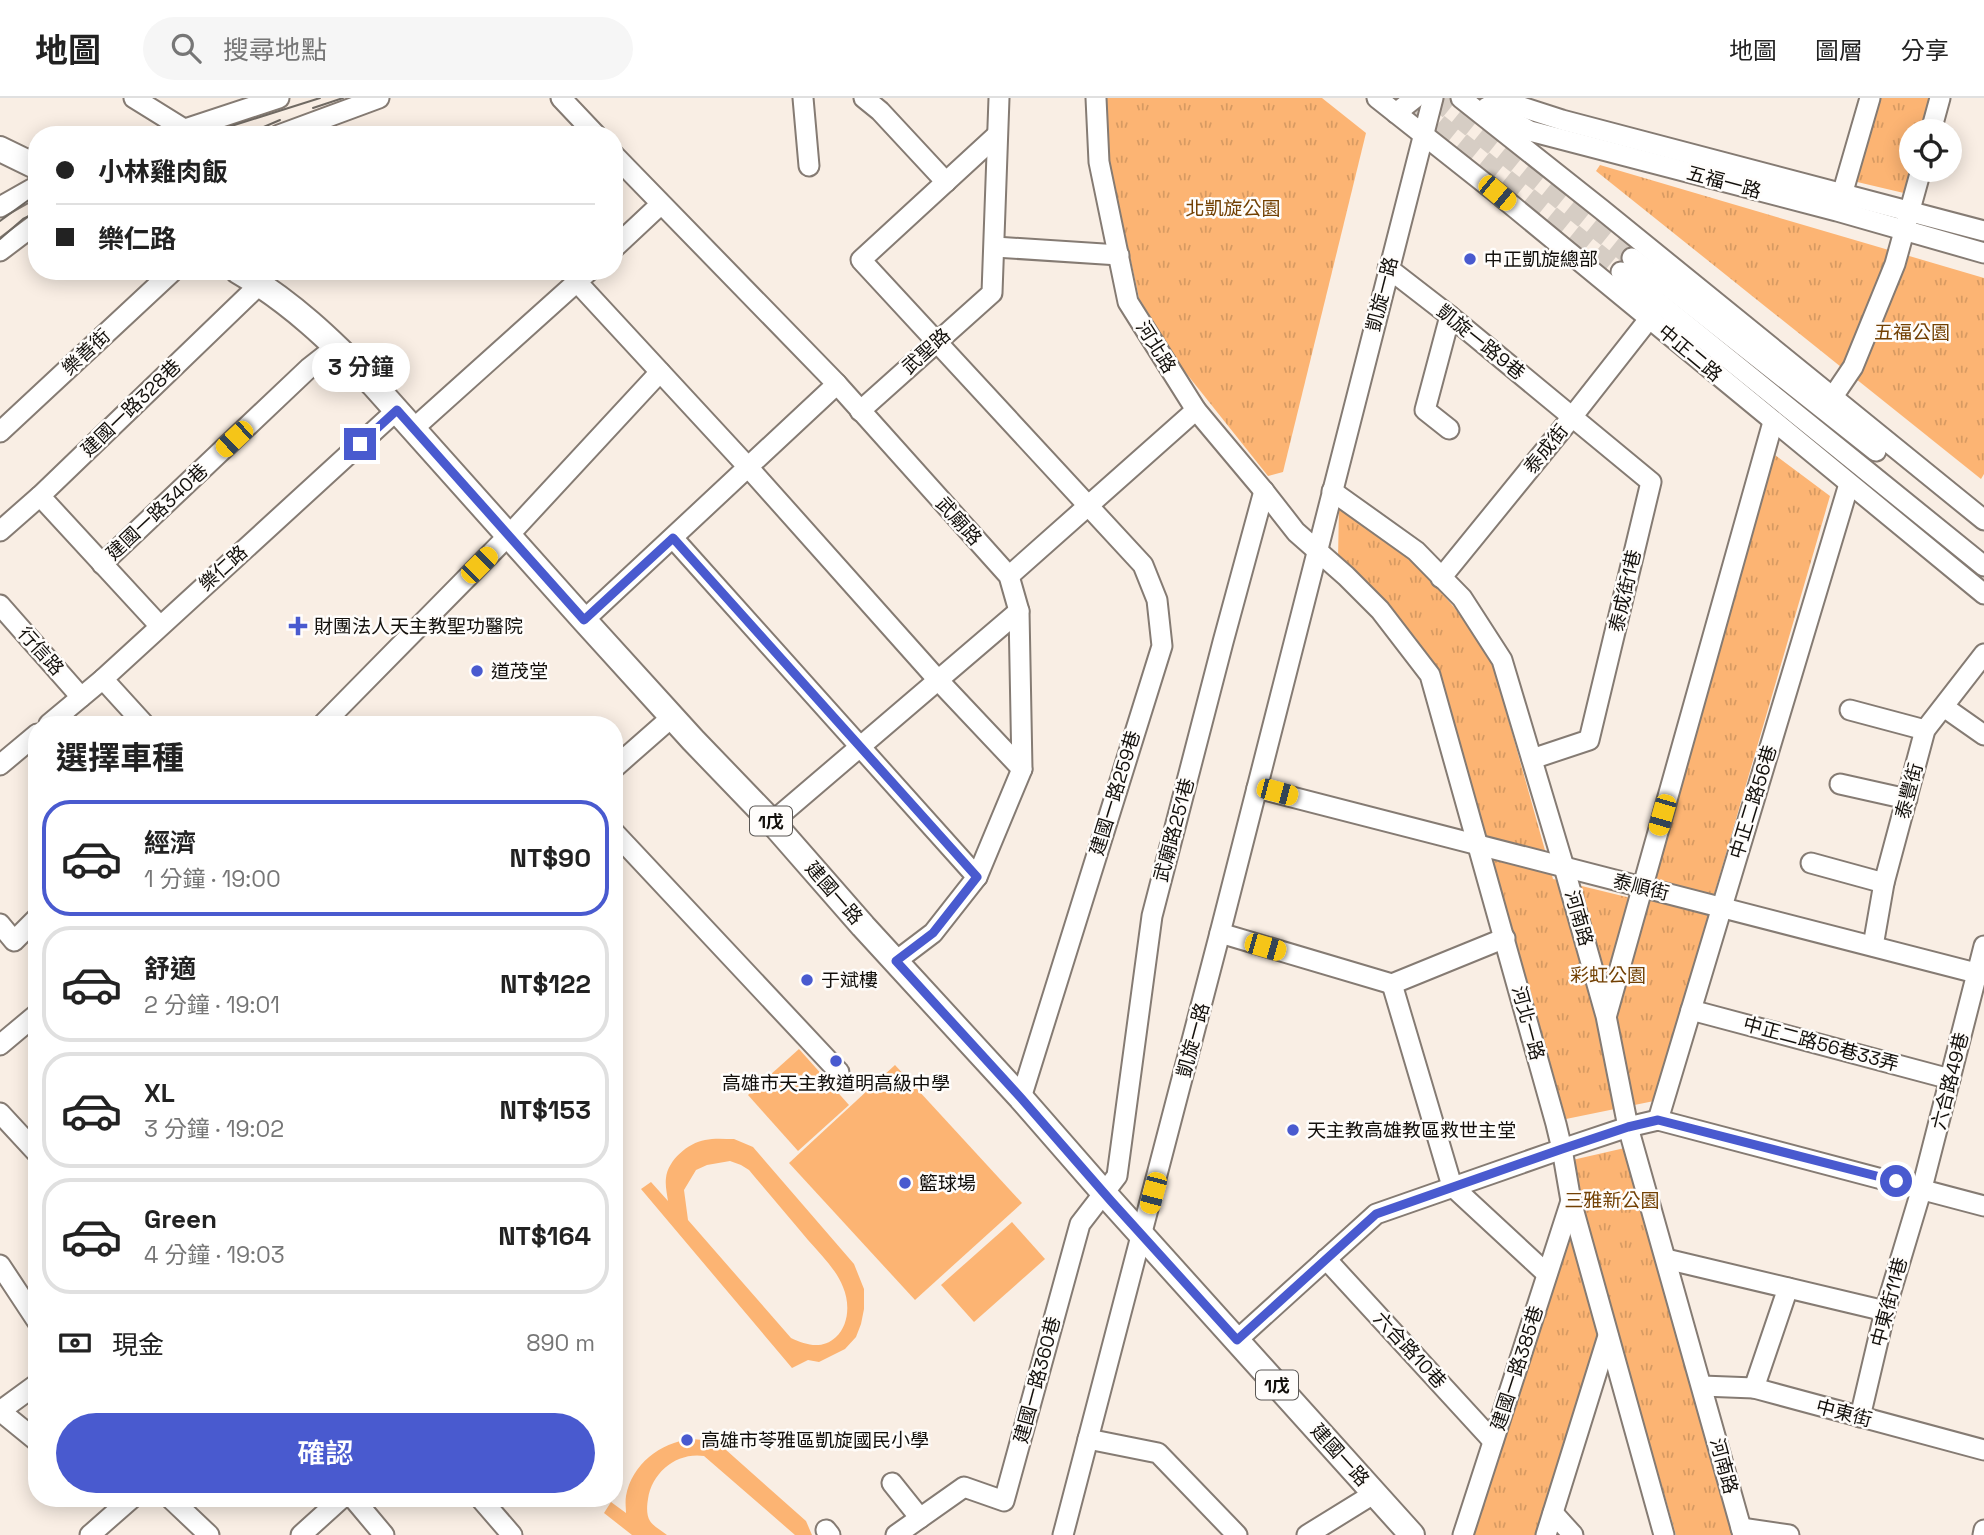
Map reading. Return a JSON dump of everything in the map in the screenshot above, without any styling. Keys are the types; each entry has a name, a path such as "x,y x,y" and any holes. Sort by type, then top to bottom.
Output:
{"main road":[{"path":"0,149 28,163"},
{"name":"建國一路","path":"253,280 300,313 337,346 397,410 584,620 772,822 1021,1098 1111,1184 1142,1234 1412,1535"}],"street":[{"path":"134,98 168,126"},
{"path":"193,126 279,98"},
{"path":"303,126 379,98"},
{"path":"561,98 587,126"},
{"path":"803,98 809,166"},
{"path":"864,98 880,111 946,182 997,135"},
{"path":"999,98 995,247 1119,256"},
{"name":"河北路","path":"1096,98 1099,162 1128,302 1196,410 1296,532 1318,547"},
{"name":"中正二路","path":"1377,98 1984,594"},
{"path":"1396,113 1415,98"},
{"name":"凱旋一路","path":"1063,1535 1433,98"},
{"path":"1461,98 1984,520"},
{"name":"五福一路","path":"1471,98 1530,131 1840,202"},
{"name":"五福一路","path":"1494,98 1907,221 1984,253"},
{"path":"1840,202 1870,98"},
{"path":"1934,119 1940,98"},
{"name":"武廟路","path":"623,165 837,384 1009,576 1019,611 1022,769 977,877 933,933 896,961"},
{"name":"建國一路259巷","path":"946,182 861,260 1143,565 1157,600 1162,646 1021,1098"},
{"path":"1832,398 1853,367 1895,264 1918,182"},
{"path":"0,207 28,191"},
{"path":"623,240 661,205"},
{"name":"五福一路","path":"1907,221 1984,231"},
{"path":"0,251 28,230"},
{"name":"武聖路","path":"860,411 992,293 995,247"},
{"name":"中正二路","path":"1984,536 1627,265 1984,566"},
{"name":"凱旋一路9巷","path":"1388,268 1573,416"},
{"name":"樂善街","path":"0,432 163,280"},
{"path":"414,429 579,280"},
{"path":"586,280 660,372 1022,769"},
{"name":"建國一路328巷","path":"0,531 40,496 260,284"},
{"path":"1449,429 1425,410 1450,316"},
{"name":"泰成街","path":"1441,578 1649,319"},
{"name":"建國一路340巷","path":"102,564 309,368 337,346"},
{"path":"331,716 509,535 660,372"},
{"path":"584,620 837,384"},
{"name":"樂仁路","path":"58,716 103,679 397,410"},
{"path":"1009,576 1196,410"},
{"name":"泰成街1巷","path":"1532,759 1589,740 1651,482 1573,416"},
{"path":"1606,1016 1773,422"},
{"name":"中正二路56巷","path":"1658,1120 1849,484"},
{"name":"武廟路251巷","path":"1111,1184 1152,916 1265,491"},
{"name":"河南路","path":"1332,491 1416,551 1462,598 1502,660 1606,1016 1628,1127 1742,1531"},
{"path":"40,496 159,625"},
{"path":"673,538 977,877"},
{"name":"河北一路","path":"1318,547 1380,610 1430,675 1562,1149 1571,1201 1664,1535"},
{"name":"行信路","path":"0,606 81,697"},
{"path":"772,822 1019,611"},
{"name":"泰豐街","path":"1873,946 1884,883 1925,730 1984,654"},
{"path":"103,679 137,716"},
{"path":"1944,707 1984,735"},
{"path":"1850,710 1925,730"},
{"path":"623,760 672,717"},
{"path":"0,765 28,742"},
{"path":"1840,785 1907,799"},
{"name":"泰順街","path":"1257,788 1981,974"},
{"path":"623,842 839,1072"},
{"path":"1811,863 1884,883"},
{"path":"0,924 15,941 28,927"},
{"path":"1220,933 1392,984 1504,938"},
{"name":"六合路49巷","path":"1922,1188 1981,974 1984,946"},
{"path":"1392,984 1452,1186 1547,1274"},
{"name":"中正二路56巷33弄","path":"1691,1010 1951,1079"},
{"path":"0,1045 28,1022"},
{"path":"0,1112 28,1143"},
{"path":"1237,1340 1376,1214 1628,1127 1658,1120 1984,1206"},
{"name":"建國一路360巷","path":"896,1535 964,1487 1004,1501 1080,1224 1111,1184"},
{"name":"中東街11巷","path":"1860,1417 1885,1311 1922,1188"},
{"name":"建國一路385巷","path":"1463,1535 1571,1201"},
{"name":"六合路10巷","path":"1326,1259 1493,1441"},
{"path":"1666,1259 1885,1311"},
{"path":"0,1265 28,1307"},
{"path":"1754,1388 1788,1288"},
{"path":"1546,1535 1608,1336"},
{"name":"中東街","path":"1702,1385 1754,1388 1984,1450"},
{"path":"28,1390 0,1410 28,1433"},
{"path":"1088,1439 1158,1452 1237,1535"},
{"path":"892,1483 920,1518"},
{"path":"1307,1535 1375,1493"},
{"path":"90,1535 115,1507"},
{"path":"179,1507 209,1535"},
{"path":"301,1535 332,1507"},
{"path":"361,1507 384,1535"},
{"path":"486,1507 503,1532"},
{"path":"1553,1513 1573,1535"},
{"path":"1742,1531 1789,1535"}],"green space":[{"name":"北凱旋公園","path":"1105,98 1322,98 1366,133 1283,472 1268,476 1178,363 1139,298 1109,161"},
{"path":"1875,98 1934,98 1928,119 1899,119 1899,182 1912,182 1908,194 1853,181"},
{"name":"五福公園","path":"1600,165 1984,278 1984,474 1981,479 1596,171"},
{"name":"彩虹公園","path":"1771,452 1830,496 1654,1101 1566,1119 1449,704 1416,638 1338,559 1339,507 1411,559 1454,607 1492,661 1553,879 1643,901"},
{"path":"799,1049 849,1105 798,1151 748,1095"},
{"name":"籃球場","path":"895,1065 1022,1203 915,1300 789,1163"},
{"path":"734,1139 753,1147 854,1264 864,1289 864,1309 856,1337 845,1349 819,1362 808,1360 792,1368 641,1189 651,1182 668,1201 666,1178 680,1153 699,1142","holes":["730,1161 749,1170 828,1262 840,1280 847,1300 847,1314 840,1332 825,1344 802,1343 791,1338 688,1220 684,1190 696,1170"]},
{"name":"三雅新公園","path":"1629,1147 1737,1535 1676,1535 1568,1161"},
{"path":"1012,1222 1045,1259 974,1322 941,1285"},
{"path":"1570,1230 1601,1335 1540,1535 1470,1535"},
{"path":"680,1441 716,1441 806,1521 812,1535 795,1535 704,1456 684,1457 675,1461 660,1472 650,1489 647,1507 649,1519 667,1535 632,1535 604,1513 608,1507 618,1507 626,1513 626,1498 634,1474 658,1450"}],"tunnel":[{"path":"1434,98 1632,258"},
{"path":"1416,105 1621,272"}],"tram line":[{"path":"231,126 320,98"},
{"path":"313,108 343,98"},
{"path":"266,126 280,120"},
{"path":"0,221 28,201"},
{"path":"0,239 28,216"}],"place":[{"name":"中正凱旋總部","path":"1470,259"},
{"name":"財團法人天主教聖功醫院","path":"298,626"},
{"name":"道茂堂","path":"477,671"},
{"name":"于斌樓","path":"807,980"},
{"name":"高雄市天主教道明高級中學","path":"836,1061"},
{"name":"天主教高雄教區救世主堂","path":"1293,1130"},
{"name":"籃球場","path":"905,1183"},
{"name":"高雄市苓雅區凱旋國民小學","path":"687,1440"}],"route":[{"path":"360,444 397,410 436,457 584,620 673,538 977,877 933,933 896,961 1237,1340 1376,1214 1628,1127 1658,1120 1896,1181"}]}
